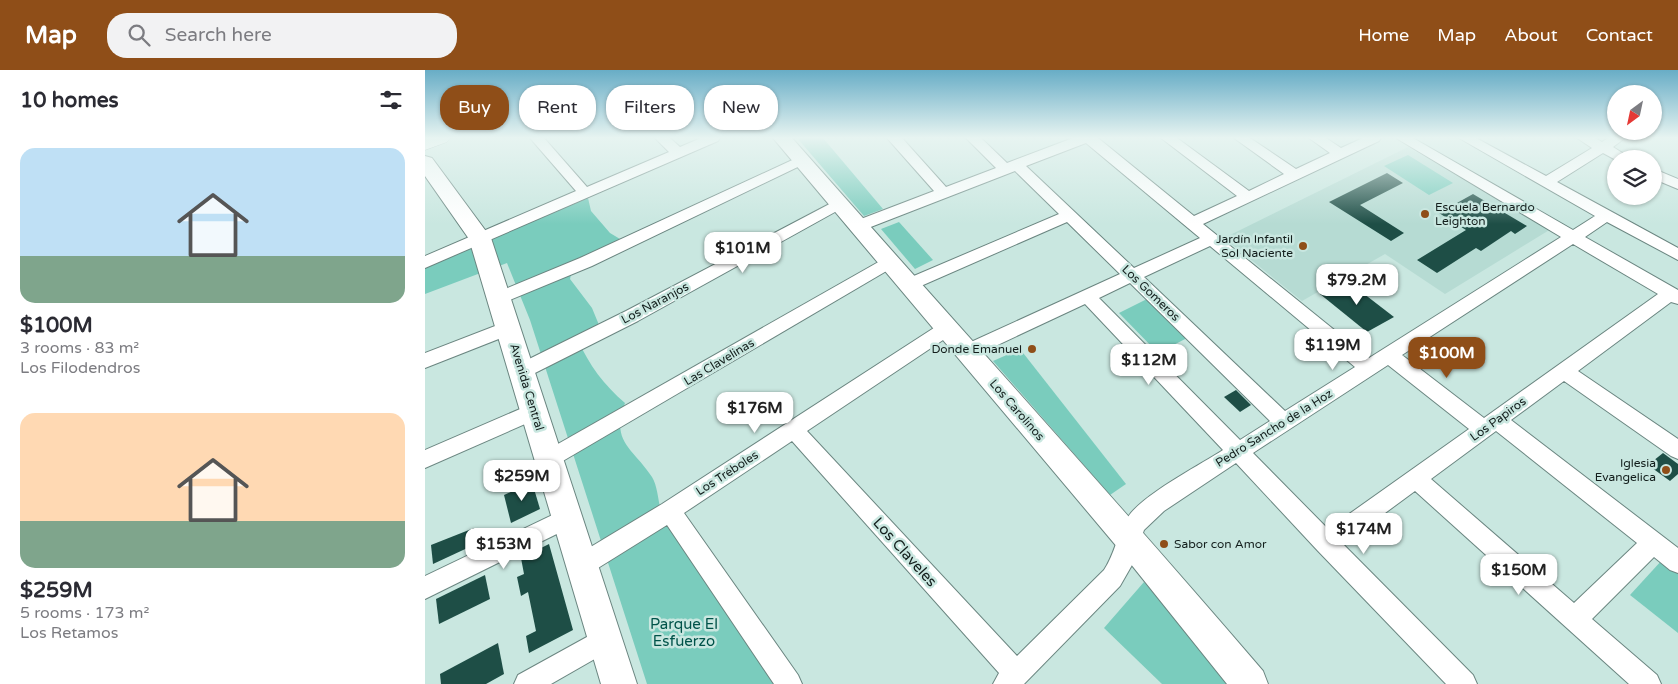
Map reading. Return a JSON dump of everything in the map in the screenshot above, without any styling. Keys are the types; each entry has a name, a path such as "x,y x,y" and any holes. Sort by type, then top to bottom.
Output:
{"street":[{"name":"Avenida Central","path":"428,167 480,238 619,684"},
{"path":"562,167 585,193"},
{"path":"425,262 646,167"},
{"path":"499,298 586,262 787,167"},
{"name":"Los Carolinos","path":"807,167 1129,538 1250,684"},
{"path":"920,167 943,193"},
{"path":"858,226 1011,167"},
{"name":"Los Gomeros","path":"1011,167 1070,215 1284,422"},
{"path":"1117,167 1211,238 1368,368"},
{"path":"1207,167 1248,197"},
{"path":"1283,167 1295,175"},
{"path":"1192,223 1313,167"},
{"path":"1452,167 1674,296"},
{"path":"1518,167 1678,255"},
{"path":"1546,182 1572,167"},
{"path":"1662,177 1678,185"},
{"name":"Los Naranjos","path":"522,371 632,316 839,204"},
{"path":"908,285 1070,215"},
{"name":"Pedro Sancho de la Hoz","path":"1011,679 1112,578 1121,565 1129,538 1136,523 1156,504 1606,216"},
{"path":"966,352 1211,238"},
{"name":"Las Clavelinas","path":"549,460 889,262"},
{"path":"1087,296 1463,684"},
{"name":"Los Papiros","path":"1326,544 1564,371 1674,296"},
{"path":"425,361 509,328"},
{"name":"Los Tréboles","path":"582,565 670,511 946,329"},
{"path":"1389,355 1490,425 1678,562"},
{"path":"1564,371 1678,450"},
{"path":"425,459 534,411"},
{"name":"Los Claveles","path":"794,430 1011,679"},
{"path":"1416,479 1648,684"},
{"path":"670,511 789,684"},
{"path":"425,588 567,518"},
{"path":"1575,620 1653,543"},
{"path":"527,684 605,639"}],"shaded area":[{"name":"Escuela Bernardo Leighton","path":"1368,167 1442,167 1551,229 1445,294 1385,254 1302,301 1224,238"}],"green space":[{"path":"822,167 847,167 883,209 864,216"},
{"path":"1385,167 1427,167 1453,183 1429,195"},
{"name":"Parque El Esfuerzo","path":"588,198 591,211 610,233 620,239 574,262 570,279 592,308 599,325 578,340 598,374 625,403 620,427 622,436 631,451 654,480 660,507 778,684 647,684 530,320 507,263 425,294 425,267"},
{"path":"899,222 933,260 915,269 881,229"},
{"path":"1149,298 1189,337 1158,353 1119,313"},
{"path":"1020,349 1126,484 1110,495 993,361"},
{"path":"1663,559 1678,570 1678,633 1630,595"},
{"path":"1144,582 1231,684 1162,684 1104,628"}],"building":[{"path":"1387,173 1403,183 1360,205 1404,233 1391,241 1329,202"},
{"path":"1473,194 1527,226 1515,234 1511,231 1481,251 1476,248 1437,273 1417,260 1466,230 1439,213"},
{"path":"1346,280 1394,317 1367,332 1320,294"},
{"path":"1236,390 1251,405 1240,412 1224,397"},
{"name":"Iglesia Evangelica","path":"1663,453 1678,464 1678,474 1670,481 1648,465"},
{"path":"532,482 540,509 511,523 504,495"},
{"path":"474,528 476,544 433,564 431,545"},
{"path":"549,544 573,630 529,653 526,636 536,631 528,592 521,596 517,577 524,574 521,558"},
{"path":"485,575 490,599 439,624 436,599"},
{"path":"498,643 504,674 486,684 441,684 440,674"}],"place":[{"name":"Escuela Bernardo Leighton","path":"1425,214"},
{"name":"Jardín Infantil Sol Naciente","path":"1303,246"},
{"name":"Donde Emanuel","path":"1032,349"},
{"name":"Iglesia Evangelica","path":"1666,470"},
{"name":"Sabor con Amor","path":"1164,544"}]}
